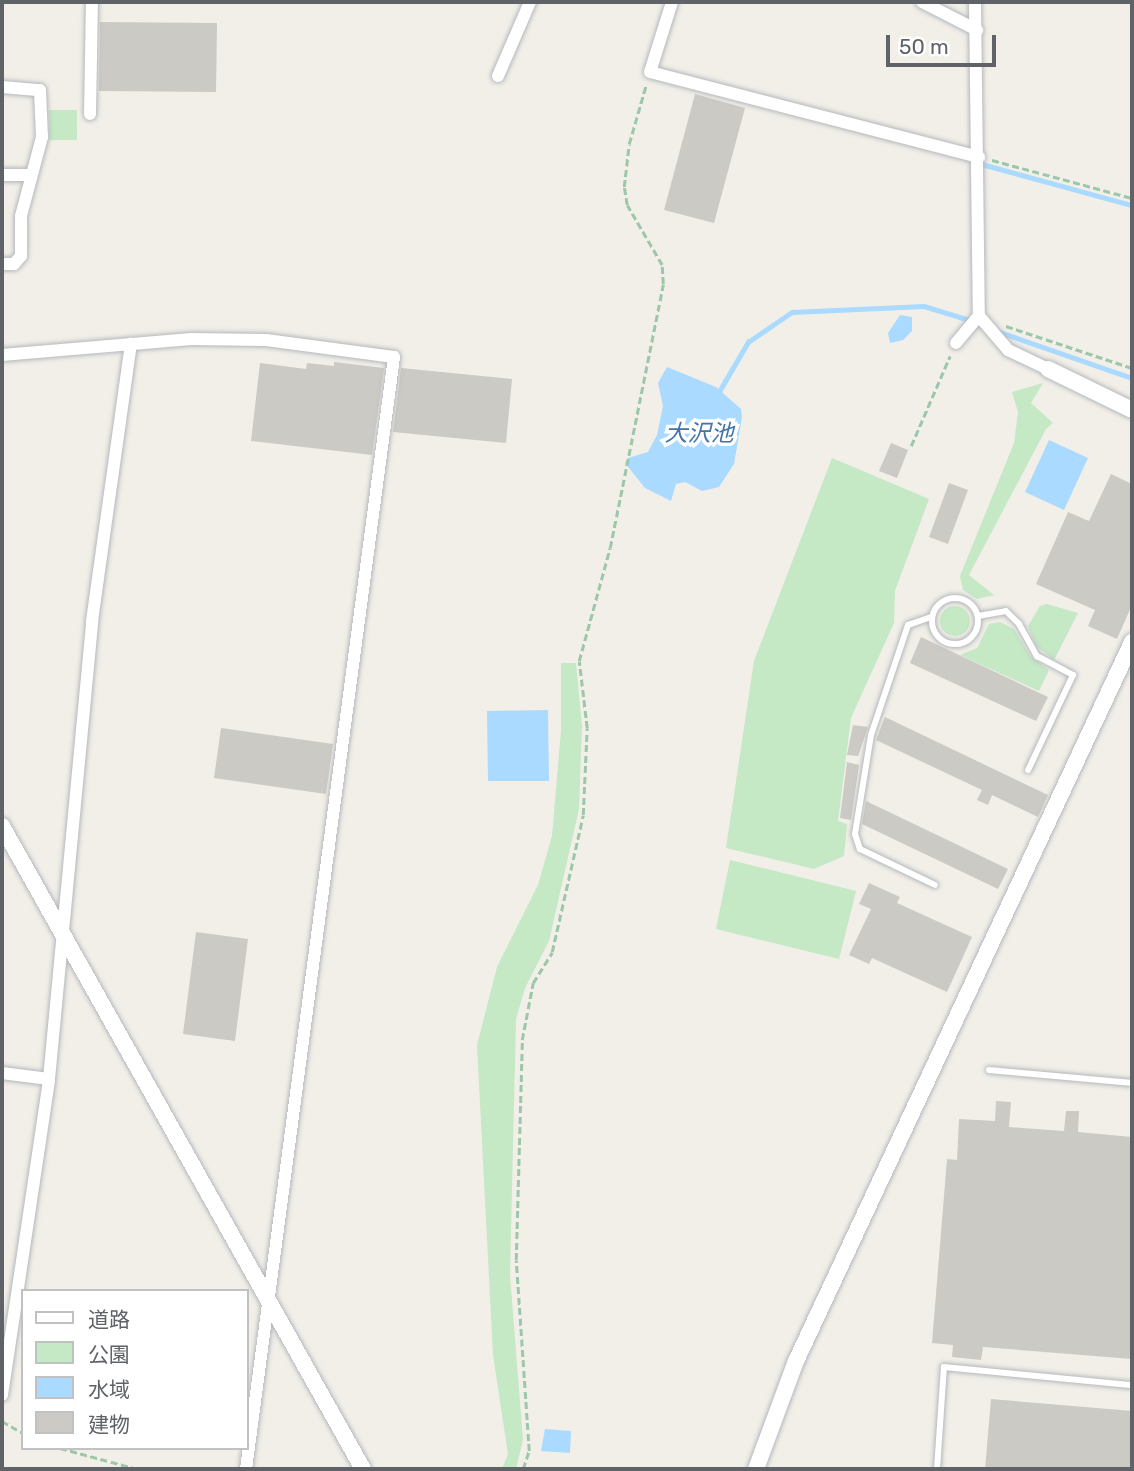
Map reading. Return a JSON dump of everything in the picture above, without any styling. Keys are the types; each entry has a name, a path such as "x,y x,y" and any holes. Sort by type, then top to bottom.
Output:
{"street":[{"path":"90,114 92,2"},
{"path":"498,76 530,2"},
{"path":"672,2 650,72 979,157"},
{"path":"922,2 977,30"},
{"path":"975,2 979,317 1008,350 1132,410"},
{"path":"2,86 40,90 41,137 21,216 20,256 14,264 2,264"},
{"path":"2,175 31,175"},
{"path":"956,343 979,317"},
{"path":"2,355 131,344 266,340 394,357 246,1469"},
{"path":"2,1395 48,1079 65,939 92,621 131,344"},
{"path":"756,1469 796,1361 1132,642"},
{"path":"2,826 363,1469"},
{"path":"2,1073 48,1079"}],"lane":[{"path":"931,617 939,638 956,644 974,635 978,615 970,602 951,597 938,604 931,617 908,625 871,735 855,834 860,849 935,885"},
{"path":"978,615 1006,611 1020,624 1037,656 1073,675 1028,770"},
{"path":"989,1070 1132,1083"},
{"path":"937,1469 944,1367 1132,1385"}],"path":[{"path":"523,1469 529,1451 516,1260 522,1040 533,983 552,952 583,815 587,728 579,661 610,548 663,284 662,265 627,205 624,187 629,144 650,72"},
{"path":"979,157 1132,198"},
{"path":"1004,325 1132,368"},
{"path":"911,446 956,343"},
{"path":"2,1421 21,1432"},
{"path":"67,1450 138,1469"}],"green space":[{"path":"49,110 77,110 77,140 49,140"},
{"path":"1043,383 1031,403 1053,423 1046,429 969,575 994,595 977,599 963,590 960,576 1014,443 1018,412 1012,392"},
{"path":"832,458 929,499 895,591 894,623 851,718 838,821 847,824 844,856 814,869 726,848 754,661"},
{"path":"1047,604 1078,613 1054,660 1036,646 1028,626 1040,606"},
{"path":"955,606 966,610 970,621 966,632 955,636 944,632 940,621 944,610"},
{"path":"1000,622 1014,629 1031,657 1049,670 1039,691 960,655 977,648 989,624"},
{"path":"561,663 576,663 582,726 579,809 549,941 525,988 516,1019 510,1275 523,1440 516,1469 502,1469 508,1454 493,1355 477,1045 497,967 538,885 552,836 561,731"},
{"path":"730,860 856,891 839,959 716,929"}],"water":[{"path":"900,315 912,317 912,331 903,340 890,343 888,333"},
{"name":"大沢池","path":"667,367 716,387 741,409 742,417 734,464 719,487 702,491 685,482 676,484 671,501 645,488 625,463 628,458 648,452 657,435 663,406 658,383"},
{"path":"1049,440 1088,458 1064,510 1025,492"},
{"path":"548,710 549,781 488,781 487,711"},
{"path":"545,1429 571,1431 570,1453 541,1451"}],"building":[{"path":"100,22 217,23 216,92 99,91"},
{"path":"695,94 745,108 714,223 664,210"},
{"path":"334,362 384,368 372,455 251,441 260,363 306,369 307,363 334,366"},
{"path":"401,368 512,379 506,443 393,432"},
{"path":"891,443 908,450 897,478 879,471"},
{"path":"1111,474 1132,484 1132,605 1117,639 1088,626 1095,610 1036,584 1068,512 1089,521"},
{"path":"949,483 968,490 948,544 929,537"},
{"path":"921,637 1048,697 1036,721 910,663"},
{"path":"885,717 1048,795 1038,817 992,795 988,805 977,800 982,790 876,740"},
{"path":"853,725 868,727 858,756 847,755"},
{"path":"221,728 333,744 326,794 214,778"},
{"path":"847,762 859,765 851,820 840,818"},
{"path":"866,801 1008,869 998,889 862,824"},
{"path":"869,883 900,897 897,903 972,937 947,992 872,958 869,964 849,955 871,909 859,904"},
{"path":"196,932 248,939 235,1041 183,1034"},
{"path":"996,1101 1011,1102 1009,1127 1064,1131 1066,1111 1079,1111 1078,1132 1132,1137 1132,1359 983,1347 981,1360 952,1357 953,1345 932,1343 947,1159 957,1160 959,1119 995,1121"},
{"path":"991,1399 1132,1411 1132,1469 985,1469"}],"waterway":[{"path":"978,163 1132,205"},
{"path":"720,390 748,342 792,312 924,306 973,321"},
{"path":"997,331 1132,378"}]}
